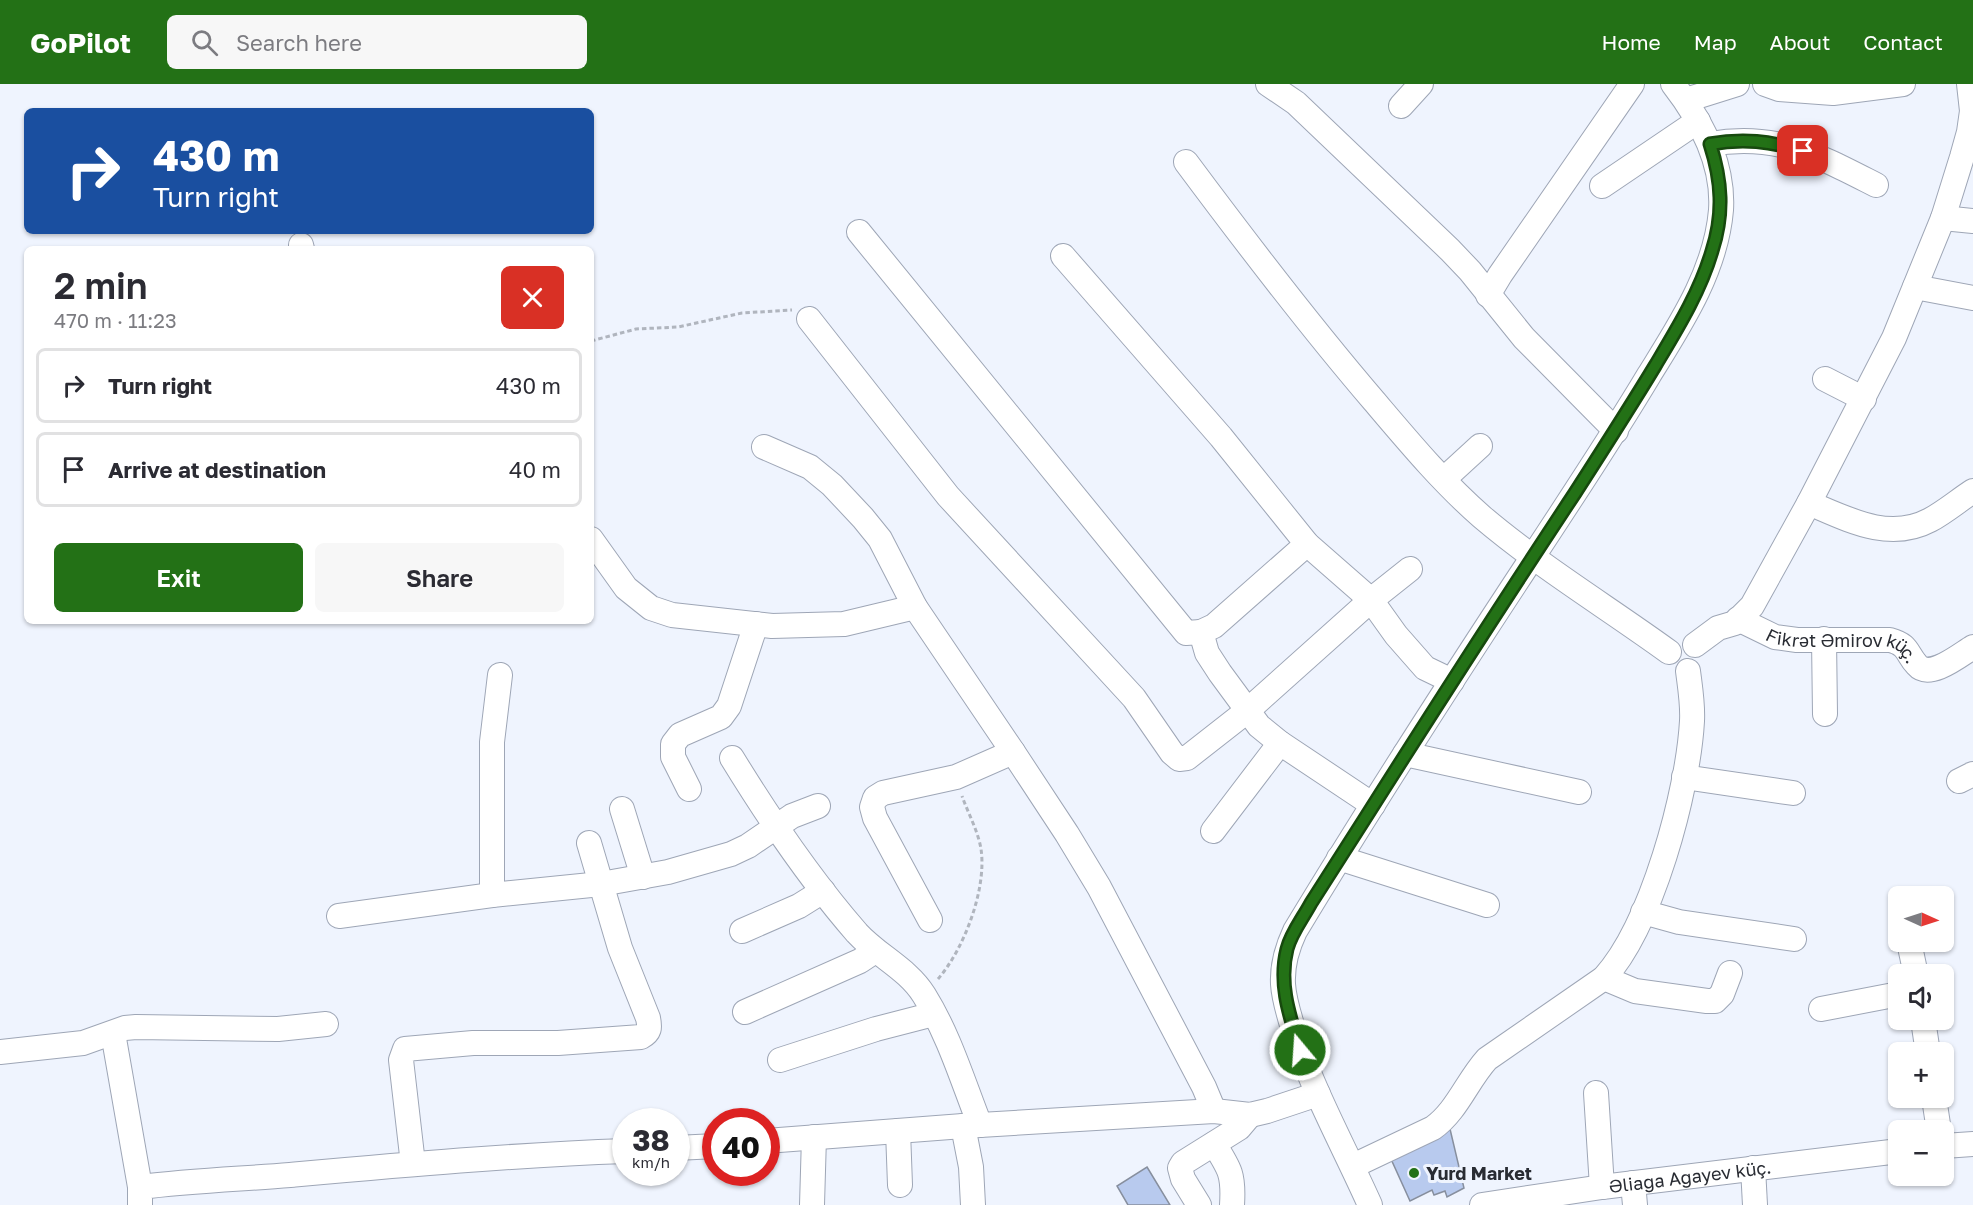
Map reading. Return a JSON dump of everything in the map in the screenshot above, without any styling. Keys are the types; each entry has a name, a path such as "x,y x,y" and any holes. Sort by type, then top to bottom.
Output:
{"street":[{"path":"1268,84 1296,103 1442,242 1470,271 1524,338 1616,431"},
{"path":"1401,106 1421,84"},
{"path":"1488,295 1632,84"},
{"path":"1602,186 1686,102 1737,84"},
{"path":"1765,84 1779,89 1833,93 1903,84"},
{"path":"1695,645 1718,628 1735,623 1752,606 1809,503 1894,338 1943,218 1971,132 1972,111 1969,84"},
{"path":"1370,1205 1318,1094 1291,1022 1283,987 1283,968 1287,947 1294,931 1405,754 1616,431 1687,311 1710,257 1718,227 1721,199 1718,171 1710,144 1686,102"},
{"path":"1710,144 1735,140 1788,146 1819,156 1876,185"},
{"path":"1186,162 1309,324 1444,479 1480,515 1532,558 1670,652"},
{"path":"1943,218 1973,221"},
{"path":"860,232 1186,633 1201,632 1214,626 1307,544"},
{"path":"1063,256 1221,437 1307,544 1371,600 1396,636 1425,668 1452,681"},
{"path":"1915,287 1973,298"},
{"path":"809,319 948,496 1134,698 1172,753 1179,759 1187,758 1247,711 1371,600 1410,569"},
{"path":"1825,379 1864,399"},
{"path":"1444,479 1480,446"},
{"path":"764,447 810,467 832,485 880,539 915,607 1067,834 1099,887 1204,1087 1214,1111"},
{"path":"1809,503 1864,526 1900,528 1915,526 1930,520 1973,491"},
{"path":"594,543 626,588 651,608 672,615 772,626 844,624 915,607"},
{"name":"Fikrət Əmirov küç.","path":"1738,619 1775,637 1797,640 1890,640 1899,642 1908,650 1918,667 1927,670 1938,668 1973,647"},
{"path":"690,789 673,757 673,744 680,735 720,717 729,706 756,624"},
{"path":"1201,632 1207,653 1259,726 1280,743 1373,805"},
{"path":"1824,639 1825,714"},
{"path":"1680,641 1695,645 1699,655 1696,665 1688,671 1677,670 1669,657 1672,647 1680,641"},
{"path":"1353,1166 1433,1128 1444,1120 1472,1076 1487,1059 1604,978 1617,963 1643,912 1669,844 1684,777 1692,717 1688,671"},
{"path":"492,895 492,742 500,675"},
{"path":"1214,831 1280,743"},
{"path":"930,920 875,818 873,807 875,798 883,793 956,777 1013,752"},
{"path":"1405,754 1579,792"},
{"path":"732,758 774,827 823,891 875,951 903,971 923,993 934,1014 972,1126 971,1167 974,1205"},
{"path":"1684,777 1793,793"},
{"path":"339,916 492,895 601,884 668,872 731,854 761,838 792,816 818,806"},
{"path":"622,809 643,877"},
{"path":"413,1164 401,1060 405,1049 473,1043 558,1042 641,1037 648,1033 650,1027 648,1018 620,948 589,843"},
{"path":"1339,858 1487,905"},
{"path":"742,931 799,906 823,891"},
{"path":"1643,912 1678,922 1794,939"},
{"path":"745,1011 860,961 875,951"},
{"path":"1604,978 1635,991 1707,1001 1715,1000 1722,994 1730,974"},
{"path":"1821,1009 1888,996"},
{"path":"780,1060 876,1029 934,1014"},
{"path":"0,1052 83,1043 125,1028 136,1027 278,1029 326,1024"},
{"path":"113,1033 140,1196 413,1164 612,1152"},
{"path":"1596,1093 1602,1187"},
{"path":"780,1140 1214,1111 1250,1115 1318,1094"},
{"path":"1199,1205 1183,1179 1180,1168 1183,1163 1239,1128 1250,1115"},
{"path":"898,1131 900,1185"},
{"path":"812,1205 814,1137"},
{"path":"1214,1144 1232,1176 1234,1183 1232,1205"},
{"path":"1954,1145 1973,1144"},
{"name":"Əliağa Ağayev küç.","path":"1482,1205 1512,1203 1602,1187 1634,1194 1753,1168 1888,1152"},
{"path":"1753,1168 1755,1205"}],"path":[{"path":"594,340 636,329 678,327 742,313 795,310 809,319"},
{"path":"923,993 947,968 960,948 983,875 980,847 956,777"}],"building":[{"path":"1450,1129 1464,1188 1447,1197 1445,1191 1434,1195 1432,1190 1410,1201 1391,1159"},
{"path":"1147,1167 1170,1205 1128,1205 1117,1186"}],"place":[{"name":"Yurd Market","path":"1414,1173"}],"route":[{"path":"1300,1050 1283,987 1283,968 1287,947 1294,931 1440,699 1616,431 1687,311 1708,265 1721,209 1718,171 1710,144 1735,140 1755,141 1788,146 1803,151"}]}
